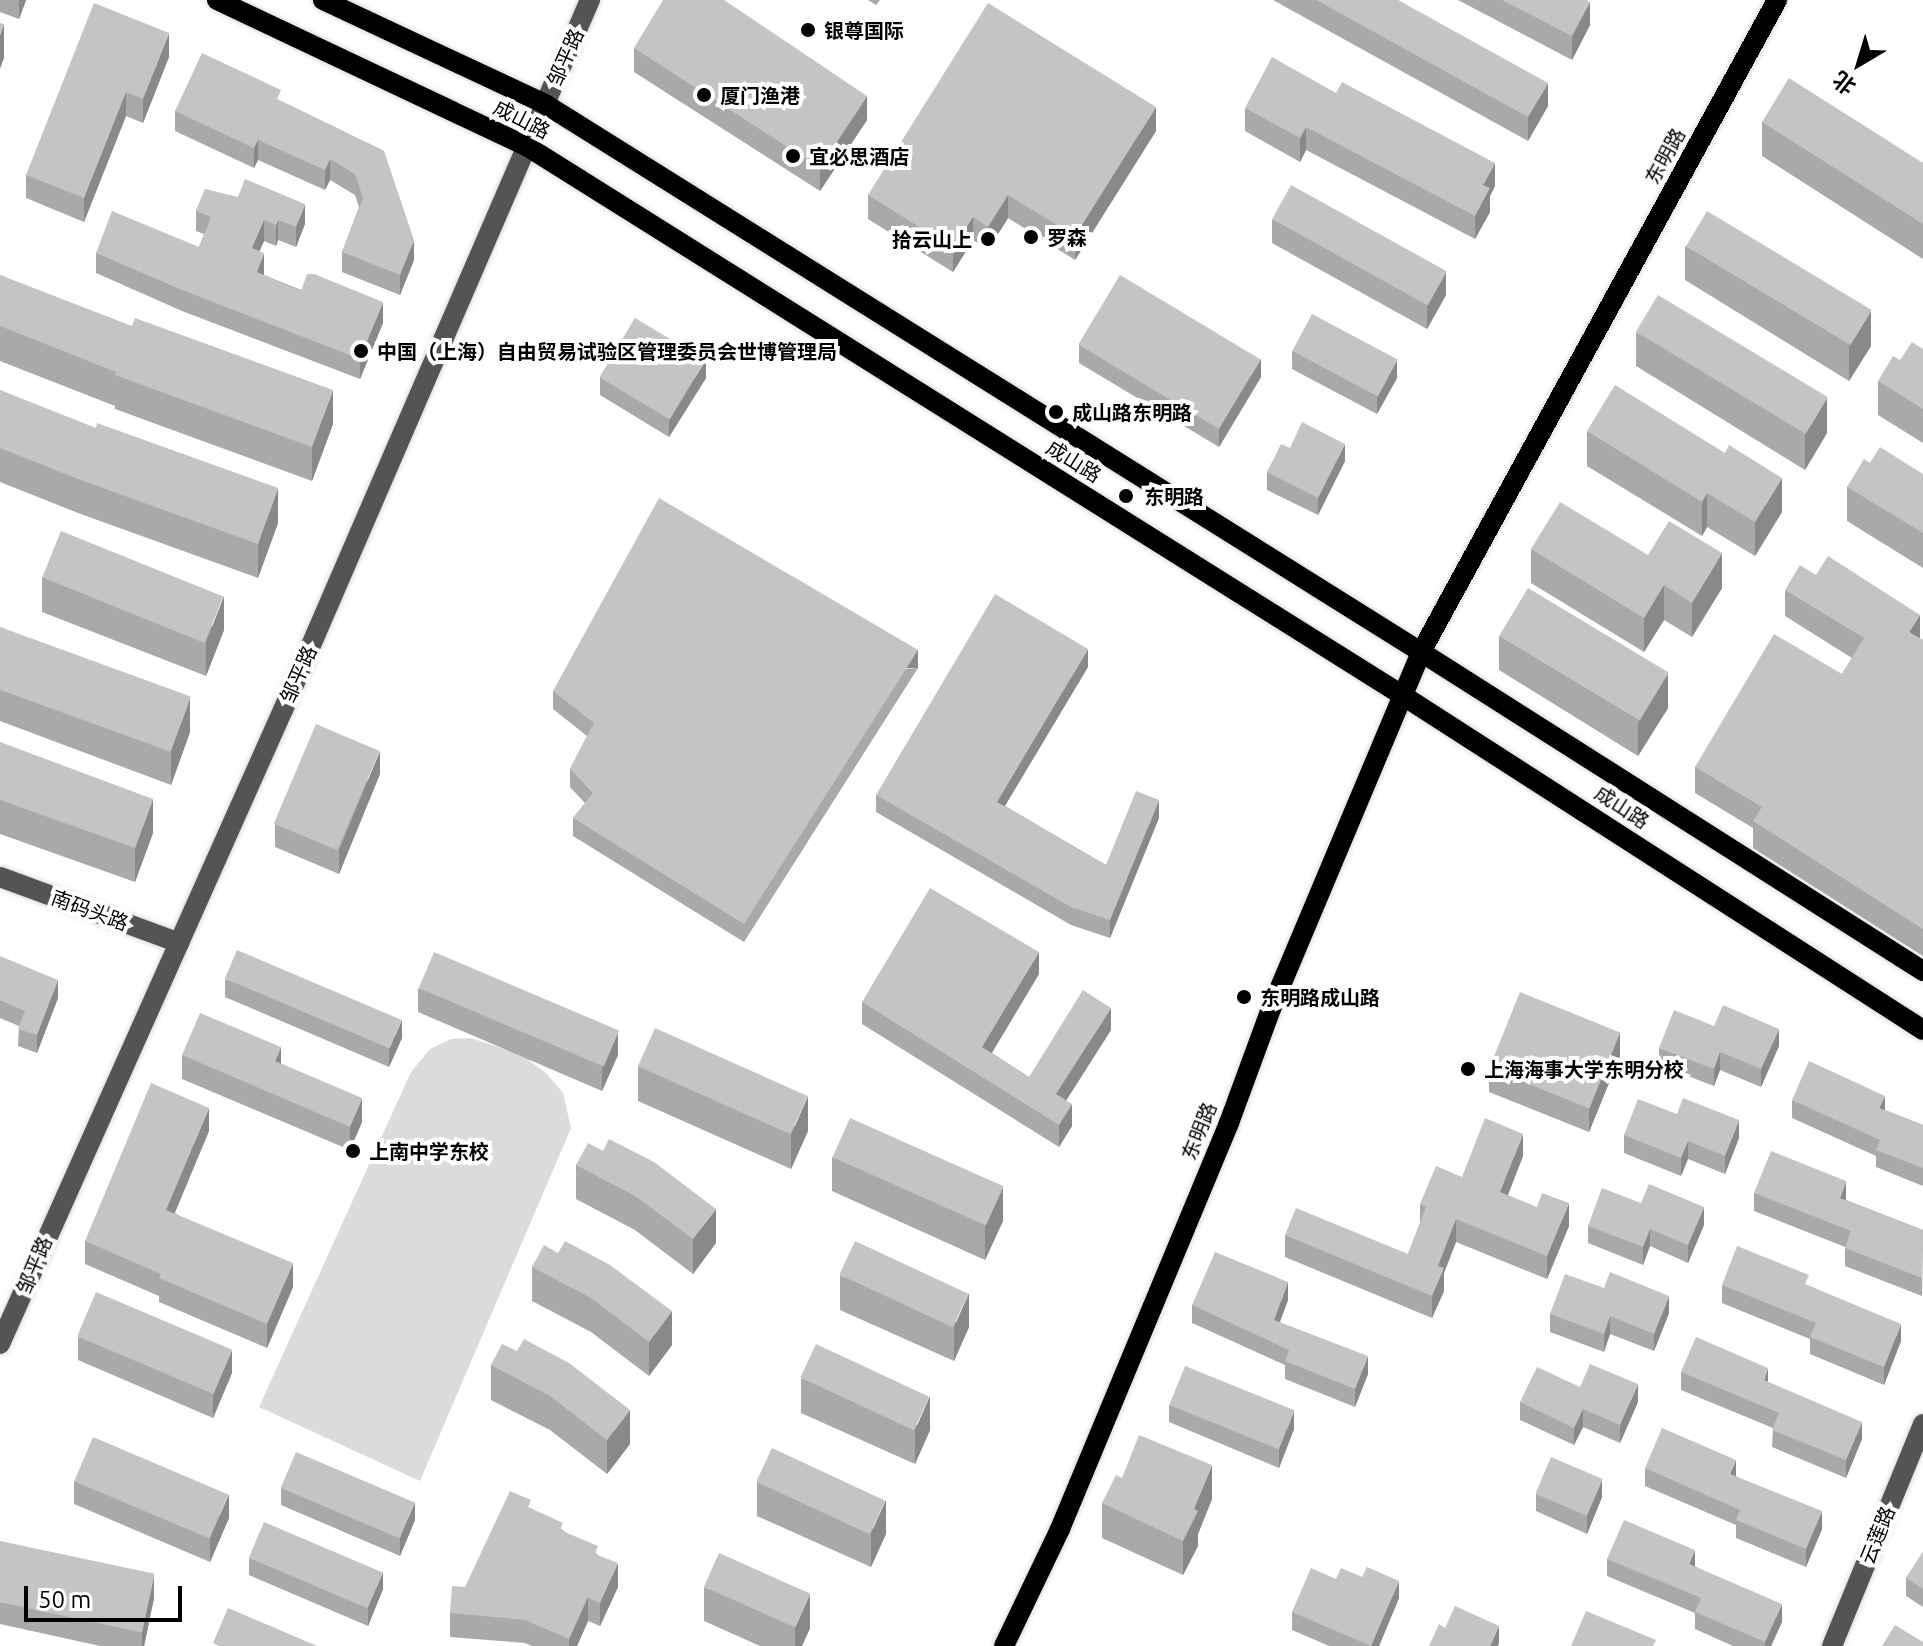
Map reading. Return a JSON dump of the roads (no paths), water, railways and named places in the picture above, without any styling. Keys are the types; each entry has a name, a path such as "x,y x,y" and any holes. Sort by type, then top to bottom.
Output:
{"main road":[{"name":"成山路","path":"217,0 528,147 1402,695 1923,1030"},
{"name":"成山路","path":"323,0 545,104 1421,652 1923,971"},
{"name":"东明路","path":"1004,1646 1060,1529 1421,652 1777,0"}],"street":[{"name":"邹平路","path":"0,1344 179,943 590,0"},
{"name":"南码头路","path":"0,877 179,943"},
{"name":"云莲路","path":"1832,1646 1923,1424"}],"place":[{"name":"银尊国际","path":"808,30"},
{"name":"厦门渔港","path":"704,95"},
{"name":"宜必思酒店","path":"793,156"},
{"name":"罗森","path":"1031,237"},
{"name":"拾云山上","path":"988,239"},
{"name":"中国（上海）自由贸易试验区管理委员会世博管理局","path":"361,351"},
{"name":"成山路东明路","path":"1056,412"},
{"name":"东明路","path":"1126,496"},
{"name":"东明路成山路","path":"1244,997"},
{"name":"上海海事大学东明分校","path":"1468,1069"},
{"name":"上南中学东校","path":"353,1151"}]}
